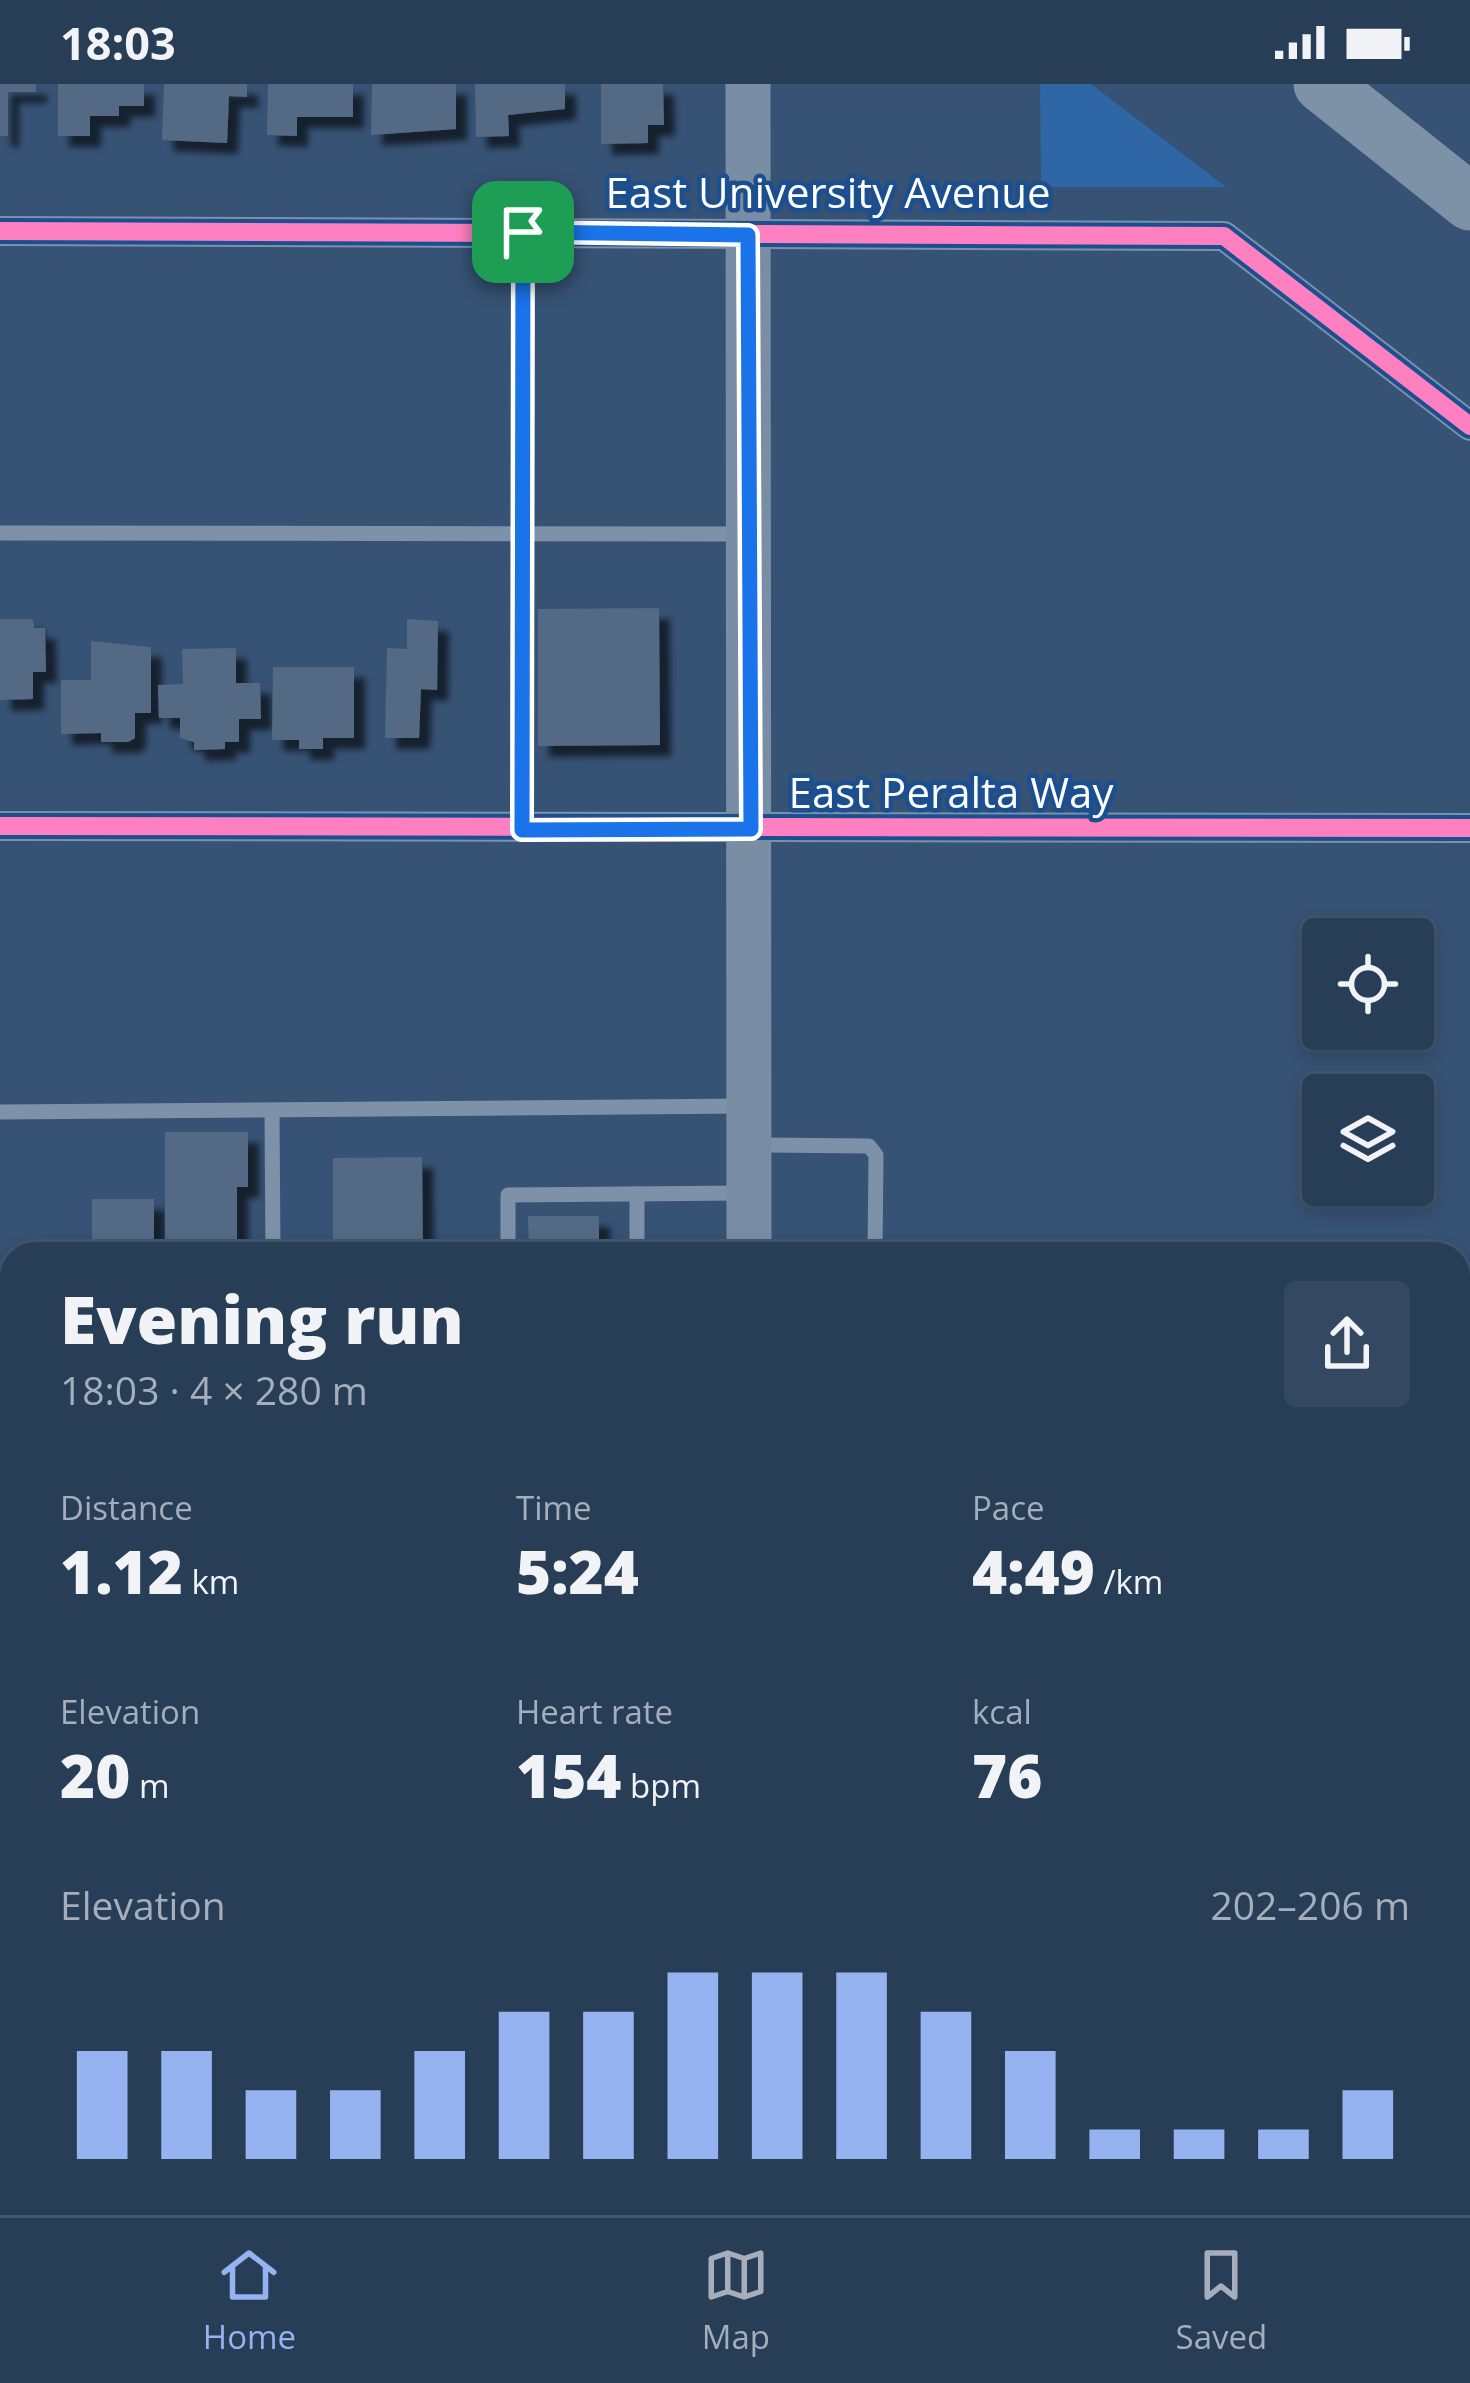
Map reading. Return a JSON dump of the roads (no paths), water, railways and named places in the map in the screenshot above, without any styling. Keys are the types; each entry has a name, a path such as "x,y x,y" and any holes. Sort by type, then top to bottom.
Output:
{"highway":[{"path":"1322,84 1470,202"}],"main road":[{"path":"748,84 749,1242"}],"street":[{"name":"East University Avenue","path":"0,231 1224,236 1470,426"},
{"name":"East Peralta Way","path":"0,826 1470,828"}],"lane":[{"path":"522,830 523,232"},
{"path":"0,533 750,534"},
{"path":"272,1110 273,1242"},
{"path":"0,1112 272,1110 752,1125 869,1146 876,1155 874,1242"},
{"path":"508,1242 508,1195 751,1193"},
{"path":"637,1194 637,1242"}]}
